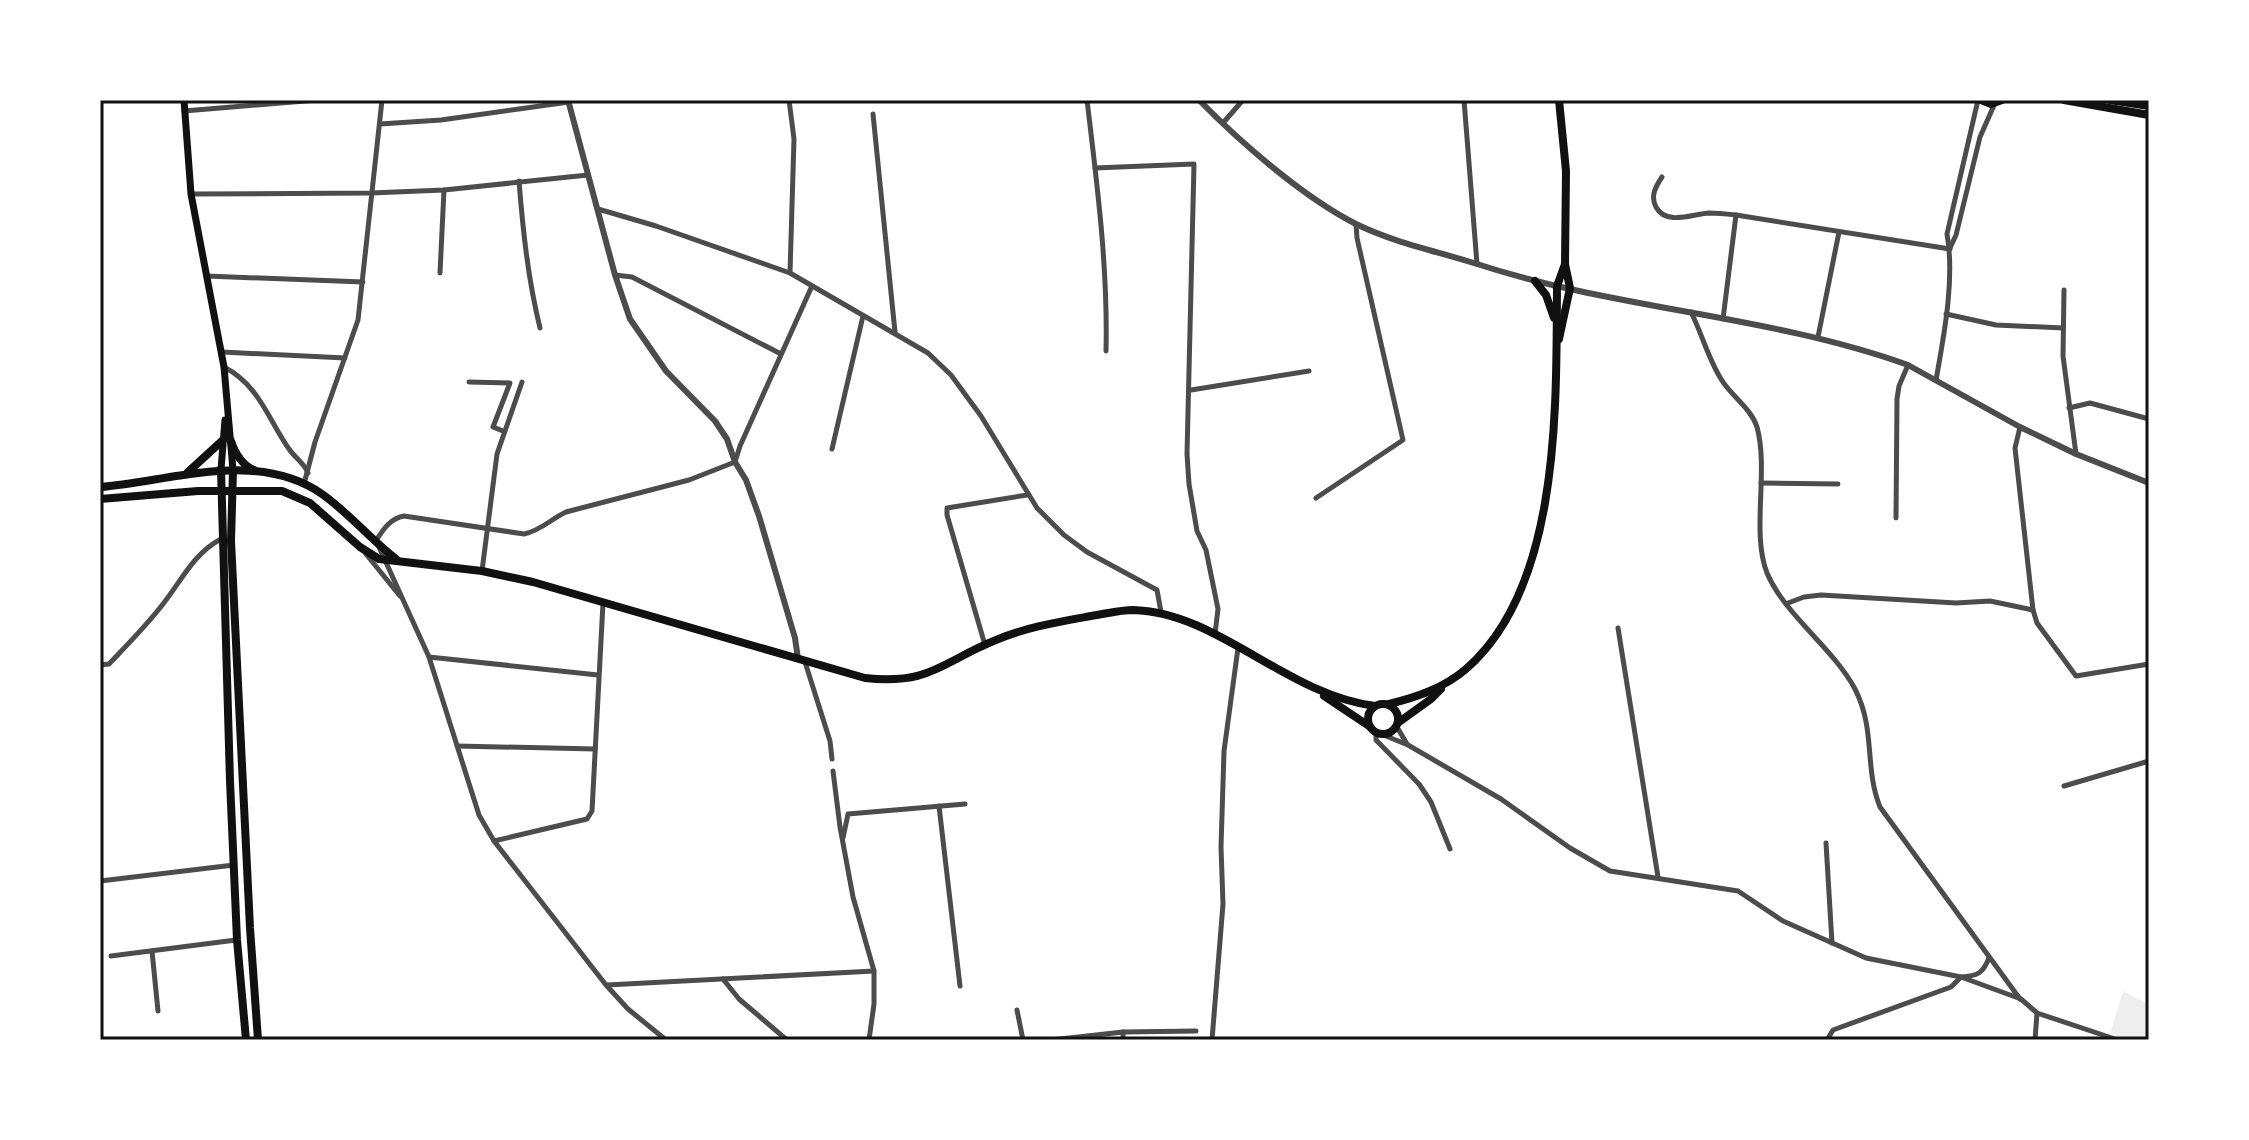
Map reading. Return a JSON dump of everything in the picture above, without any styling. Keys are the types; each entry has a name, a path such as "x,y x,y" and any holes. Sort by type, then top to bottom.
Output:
{"main road":[{"path":"184,100 191,194 222,352 227,440 233,470 231,541 258,1040"},
{"path":"1980,100 1998,102"},
{"path":"2064,100 2149,115"},
{"path":"2110,100 2149,106"},
{"path":"1557,348 1570,288 1565,264 1566,171 1560,102"},
{"path":"100,499 220,490 282,491 310,503 360,547 386,560 482,571 603,602 865,678 893,681 923,677 1028,627 1129,610 1161,612 1215,635 1317,690 1353,703 1389,704 1428,693 1465,670 1494,637 1516,599 1543,520 1553,457 1557,286 1565,264"},
{"path":"1535,281 1546,295 1557,330"},
{"path":"227,440 221,469 221,539 237,940 246,1040"},
{"path":"227,440 246,466 263,473"},
{"path":"184,475 227,440"},
{"path":"100,487 221,469 286,477 304,484 342,511 396,559"},
{"path":"233,505 241,494 261,490"},
{"path":"185,492 209,496 220,506"},
{"path":"1317,690 1331,703 1376,731 1390,733 1447,682"},
{"path":"1389,704 1396,709 1398,724"},
{"path":"1375,706 1369,713 1376,731"}],"street":[{"path":"184,111 317,100"},
{"path":"304,484 315,442 358,320 382,100"},
{"path":"789,100 794,139 790,273"},
{"path":"1087,100 1107,294 1106,351"},
{"path":"1199,100 1311,195 1356,224 1406,244 1535,281 1818,337 1908,365 2020,427 2076,454 2149,483"},
{"path":"1223,123 1243,100"},
{"path":"1464,100 1477,264"},
{"path":"1936,380 1946,314 1950,249 1947,234 1980,100"},
{"path":"380,124 441,120 568,101 630,319 666,371 715,421 746,480 830,741 832,759"},
{"path":"1950,249 1980,137 1998,102"},
{"path":"873,114 895,333"},
{"path":"1095,168 1194,164 1191,390 1187,404 1189,484 1197,531 1206,550 1218,609 1215,635"},
{"path":"1963,166 1972,169"},
{"path":"191,194 444,190 589,174"},
{"path":"1662,177 1653,197 1661,215 1674,218 1709,213 1736,215 1950,249"},
{"path":"519,181 525,252 540,328"},
{"path":"440,273 444,190"},
{"path":"598,209 790,273 932,356 951,375 981,416 1027,495 1075,544 1157,590 1161,612"},
{"path":"1723,319 1736,215"},
{"path":"1316,498 1403,440 1356,224"},
{"path":"1818,337 1839,232"},
{"path":"615,275 632,277 781,354"},
{"path":"206,276 363,282"},
{"path":"735,462 812,286"},
{"path":"2064,290 2063,328 2076,454"},
{"path":"1691,312 1723,382 1750,413 1756,425 1763,555 1767,572 1848,678 1860,699 1868,724 1872,779 1880,807 2021,999 2037,1013 2118,1040"},
{"path":"1946,314 1996,325 2063,328"},
{"path":"832,449 863,316"},
{"path":"222,352 345,358"},
{"path":"1896,518 1897,399 1908,365"},
{"path":"224,367 240,376 254,390 289,450 304,464 308,473"},
{"path":"1191,390 1309,371"},
{"path":"469,382 510,383 493,427 503,431"},
{"path":"482,571 493,478 503,431 522,382"},
{"path":"2069,408 2090,403 2149,419"},
{"path":"2020,427 2015,448 2037,623 2076,676 2149,664"},
{"path":"666,1040 628,1009 606,985 494,841 479,815 429,657 376,544 389,523 396,517 404,516 524,534 535,532 552,518 566,512 689,480 735,462"},
{"path":"1761,483 1838,484"},
{"path":"985,645 947,508 1027,495"},
{"path":"100,665 109,664 164,603 190,564 221,539"},
{"path":"360,547 389,585 404,599"},
{"path":"1788,603 1821,595 1956,603 1990,601 2033,610"},
{"path":"494,841 587,819 595,799 603,602"},
{"path":"1618,628 1658,877"},
{"path":"1212,1040 1223,904 1224,751 1238,648"},
{"path":"429,657 598,675"},
{"path":"1398,724 1408,745"},
{"path":"1450,849 1431,802 1419,784 1376,740 1376,731 1408,745 1519,810 1570,848 1610,871 1738,891 1783,921 1866,958 1961,977 2021,999"},
{"path":"457,746 595,749"},
{"path":"2064,786 2149,761"},
{"path":"833,771 853,897 874,971 869,1040"},
{"path":"842,843 848,814 965,804"},
{"path":"939,806 960,986"},
{"path":"1826,843 1832,943"},
{"path":"100,881 234,865"},
{"path":"111,956 237,940"},
{"path":"152,951 158,1011"},
{"path":"1827,1040 1833,1030 1951,987 1961,977 1976,976 1989,958"},
{"path":"606,985 874,971"},
{"path":"723,979 739,999 787,1040"},
{"path":"1017,1010 1023,1040"},
{"path":"2035,1040 2037,1013"},
{"path":"1051,1040 1123,1032 1196,1031"},
{"path":"1123,1032 1123,1040"}],"shaded area":[{"path":"2123,991 2149,1005 2149,1040 2125,1040 2110,1034"}]}
